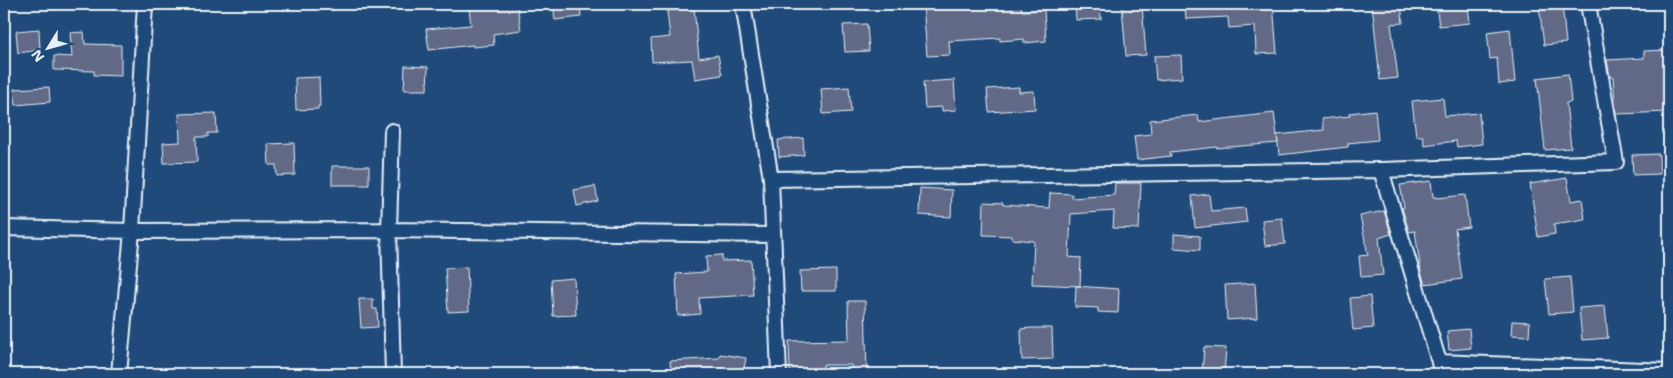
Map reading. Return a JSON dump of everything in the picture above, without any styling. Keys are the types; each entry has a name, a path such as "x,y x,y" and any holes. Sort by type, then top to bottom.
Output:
{"street":[{"path":"119,374 132,231 145,4"},
{"path":"743,4 770,179 779,374"},
{"path":"770,179 1381,170 1616,162 1588,4"},
{"path":"392,131 389,230 393,374"},
{"path":"1381,170 1440,368 1669,371"},
{"path":"4,228 132,231 389,230 773,235"}],"building":[{"path":"499,4 517,4 521,30 493,34 494,45 473,47 473,45 429,50 426,29 471,25 469,9"},
{"path":"553,4 580,4 581,17 555,20"},
{"path":"923,4 1021,4 1022,11 1044,10 1046,41 1024,43 1024,39 1000,41 1000,38 949,41 950,55 927,56"},
{"path":"1075,4 1100,4 1101,19 1076,20"},
{"path":"1185,4 1273,4 1277,53 1256,54 1255,26 1229,28 1228,17 1186,19"},
{"path":"1372,4 1401,4 1403,23 1391,24 1398,78 1380,80"},
{"path":"1436,4 1468,4 1470,23 1439,26"},
{"path":"1562,4 1566,43 1544,45 1539,6"},
{"path":"1142,5 1146,55 1126,56 1122,6"},
{"path":"694,8 699,58 718,55 722,75 695,79 692,60 652,62 651,39 670,37 667,11"},
{"path":"867,24 869,51 845,52 843,25"},
{"path":"39,29 40,50 18,53 16,31"},
{"path":"1510,29 1515,82 1499,84 1497,58 1490,59 1487,32"},
{"path":"84,32 85,44 121,45 121,76 94,75 94,71 54,70 54,56 72,57 70,33"},
{"path":"1669,50 1669,112 1616,114 1613,77 1610,77 1607,60 1644,58 1644,51"},
{"path":"1181,55 1182,78 1156,80 1154,56"},
{"path":"405,66 428,67 427,90 404,90"},
{"path":"1568,74 1571,102 1566,103 1571,148 1545,150 1537,78"},
{"path":"319,77 320,106 318,106 318,109 296,110 295,78"},
{"path":"954,80 956,110 942,111 942,107 925,108 923,82"},
{"path":"49,87 50,102 16,105 14,89"},
{"path":"849,87 851,112 823,114 821,89"},
{"path":"1019,87 1019,92 1034,91 1035,109 989,112 987,89"},
{"path":"1443,98 1445,116 1479,113 1482,144 1457,147 1456,141 1424,145 1423,136 1416,136 1412,101"},
{"path":"1375,110 1378,140 1348,143 1348,147 1279,155 1277,135 1324,130 1322,119 1350,116 1349,113"},
{"path":"216,113 217,133 208,133 208,137 196,137 197,162 164,163 163,143 180,142 179,114"},
{"path":"1274,113 1278,143 1170,152 1171,156 1137,160 1134,136 1151,134 1150,120 1198,115 1199,122"},
{"path":"803,138 804,155 779,157 778,140"},
{"path":"294,143 295,175 277,176 276,165 269,165 268,144"},
{"path":"1659,154 1660,174 1633,175 1632,155"},
{"path":"332,166 369,166 369,185 332,185"},
{"path":"1567,178 1571,201 1582,199 1585,219 1554,224 1555,234 1538,237 1530,184"},
{"path":"1431,181 1433,197 1465,195 1469,227 1455,229 1462,279 1425,284 1421,272 1415,231 1409,232 1402,208 1404,207 1400,185"},
{"path":"1115,183 1141,183 1139,229 1113,228 1114,211 1071,214 1069,257 1081,258 1080,286 1032,284 1034,241 1012,239 1012,236 983,235 984,202 1049,208 1050,193 1072,194 1072,198 1114,195"},
{"path":"595,186 598,201 577,206 574,190"},
{"path":"920,188 952,190 951,217 919,215"},
{"path":"1209,194 1211,211 1245,208 1247,222 1195,228 1192,196"},
{"path":"1384,211 1391,234 1379,238 1383,275 1361,277 1359,256 1368,255 1360,216"},
{"path":"1282,218 1285,244 1265,246 1262,220"},
{"path":"1174,234 1200,236 1200,250 1174,248"},
{"path":"722,255 722,261 751,260 753,295 699,298 700,314 678,316 676,274 707,272 706,256"},
{"path":"467,267 469,311 448,312 445,268"},
{"path":"836,270 836,291 801,291 800,271"},
{"path":"1570,277 1573,312 1549,314 1545,279"},
{"path":"574,278 576,315 553,316 551,280"},
{"path":"1255,283 1257,318 1227,320 1225,285"},
{"path":"1076,286 1119,289 1118,313 1098,312 1098,308 1075,307"},
{"path":"1370,296 1373,328 1353,330 1350,298"},
{"path":"359,299 373,299 373,309 377,309 378,327 361,328"},
{"path":"848,301 865,301 867,374 852,374 851,365 823,365 823,374 790,374 789,341 849,340"},
{"path":"1605,306 1608,338 1582,340 1579,308"},
{"path":"1512,321 1530,322 1529,336 1511,335"},
{"path":"1052,328 1053,359 1022,360 1021,329"},
{"path":"1469,329 1471,348 1449,350 1447,331"},
{"path":"1204,347 1226,348 1224,374 1202,374"},
{"path":"720,354 746,358 743,374 671,374 670,361 719,358"}]}
